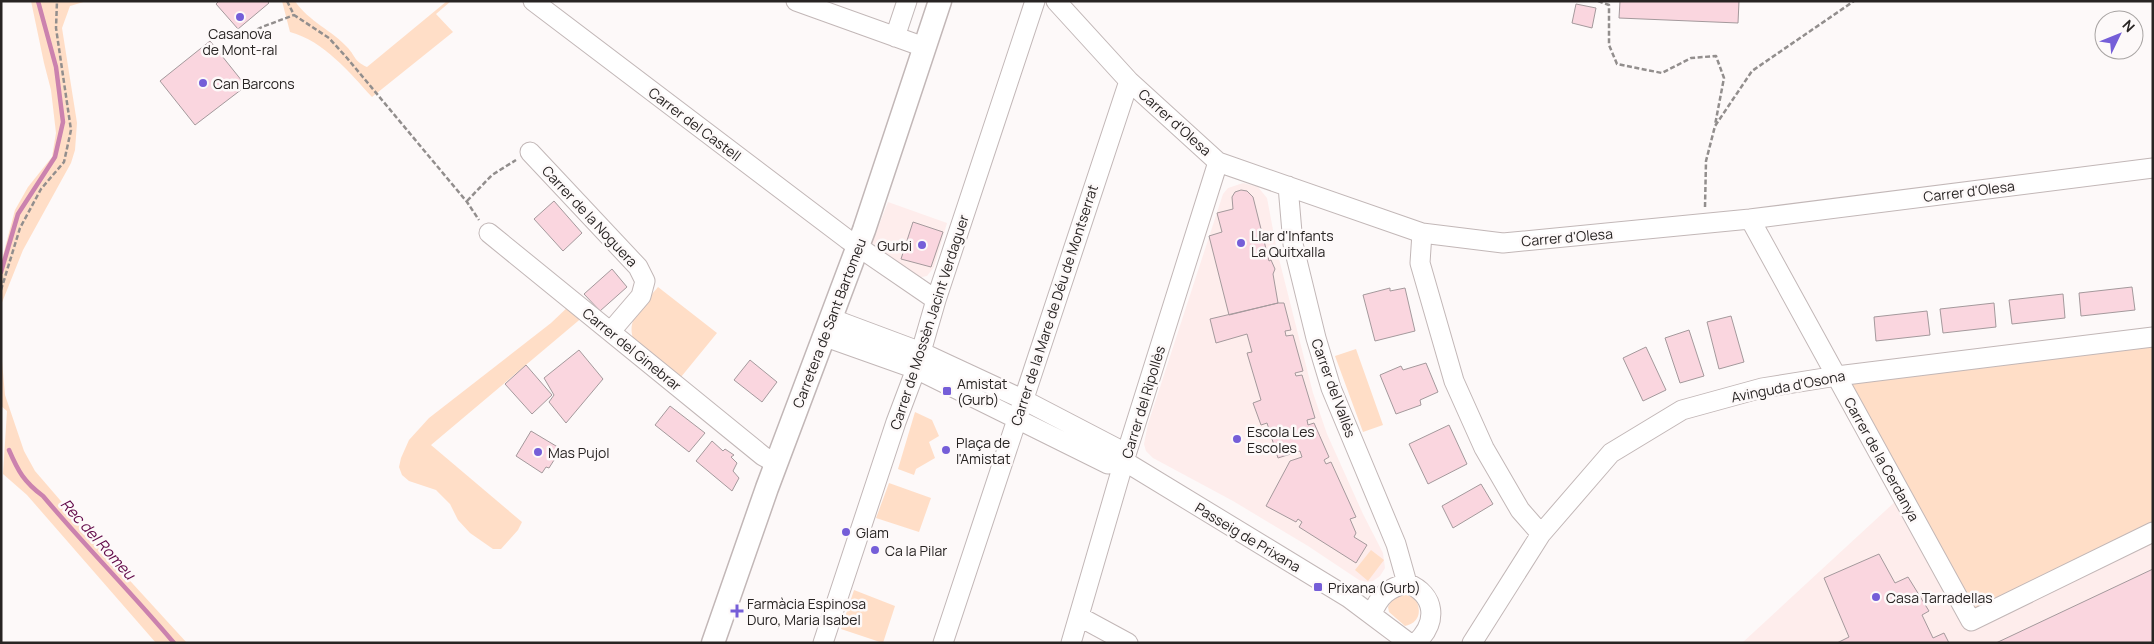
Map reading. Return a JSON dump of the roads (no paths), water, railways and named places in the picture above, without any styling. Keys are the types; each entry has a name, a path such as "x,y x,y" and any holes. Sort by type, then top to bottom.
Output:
{"street":[{"name":"Carrer del Castell","path":"534,1 857,246"},
{"path":"796,1 924,47"},
{"path":"895,37 907,1"},
{"name":"Carretera de Sant Bartomeu","path":"713,643 776,463 857,246 940,1"},
{"name":"Carrer de Mossèn Jacint Verdaguer","path":"823,643 1035,1"},
{"name":"Carrer d'Olesa","path":"1056,1 1129,81 1218,162 1422,233 1503,243 1750,219 2153,168"},
{"name":"Carrer de la Mare de Déu de Montserrat","path":"943,643 1129,81"},
{"name":"Carrer de la Noguera","path":"530,152 638,267 645,281 641,296 611,331"},
{"name":"Carrer del Ripollès","path":"1071,643 1124,461 1218,162"},
{"name":"Carrer del Vallès","path":"1288,186 1293,244 1316,338 1331,388 1396,544 1407,583"},
{"name":"Carrer de la Cerdanya","path":"1750,219 1971,620 2153,532"},
{"name":"Carrer del Ginebrar","path":"489,233 764,456 776,463"},
{"path":"1422,233 1420,263 1454,381 1484,448 1520,510 1541,534"},
{"path":"857,246 936,300"},
{"name":"Passeig de Prixana","path":"827,327 1022,400 1118,449 1124,461 1350,598 1409,643"},
{"name":"Avinguda d'Osona","path":"1472,643 1541,534 1611,453 1682,410 1762,388 1836,376 2153,337"},
{"name":"Passeig de Prixana","path":"918,360 1017,418 1108,464 1124,461"},
{"path":"1372,614 1381,596 1388,590 1407,583 1420,588 1430,604 1430,620 1416,643"},
{"path":"1080,617 1128,643"}],"waterway":[{"path":"1,272 18,214 55,157 63,122 56,67 38,1"},
{"name":"Rec del Romeu","path":"9,450 26,481 43,496 174,643"}],"place":[{"name":"Casanova de Mont-ral","path":"240,17"},
{"name":"Can Barcons","path":"203,83"},
{"name":"Llar d'Infants La Quitxalla","path":"1241,243"},
{"name":"Gurbi","path":"922,245"},
{"name":"Amistat (Gurb)","path":"947,391"},
{"name":"Escola Les Escoles","path":"1237,439"},
{"name":"Plaça de l'Amistat","path":"946,450"},
{"name":"Mas Pujol","path":"538,452"},
{"name":"Glam","path":"846,532"},
{"name":"Ca la Pilar","path":"875,550"},
{"name":"Prixana (Gurb)","path":"1318,587"},
{"name":"Casa Tarradellas","path":"1876,597"},
{"name":"Farmàcia Espinosa Duro, Maria Isabel","path":"737,611"}]}
